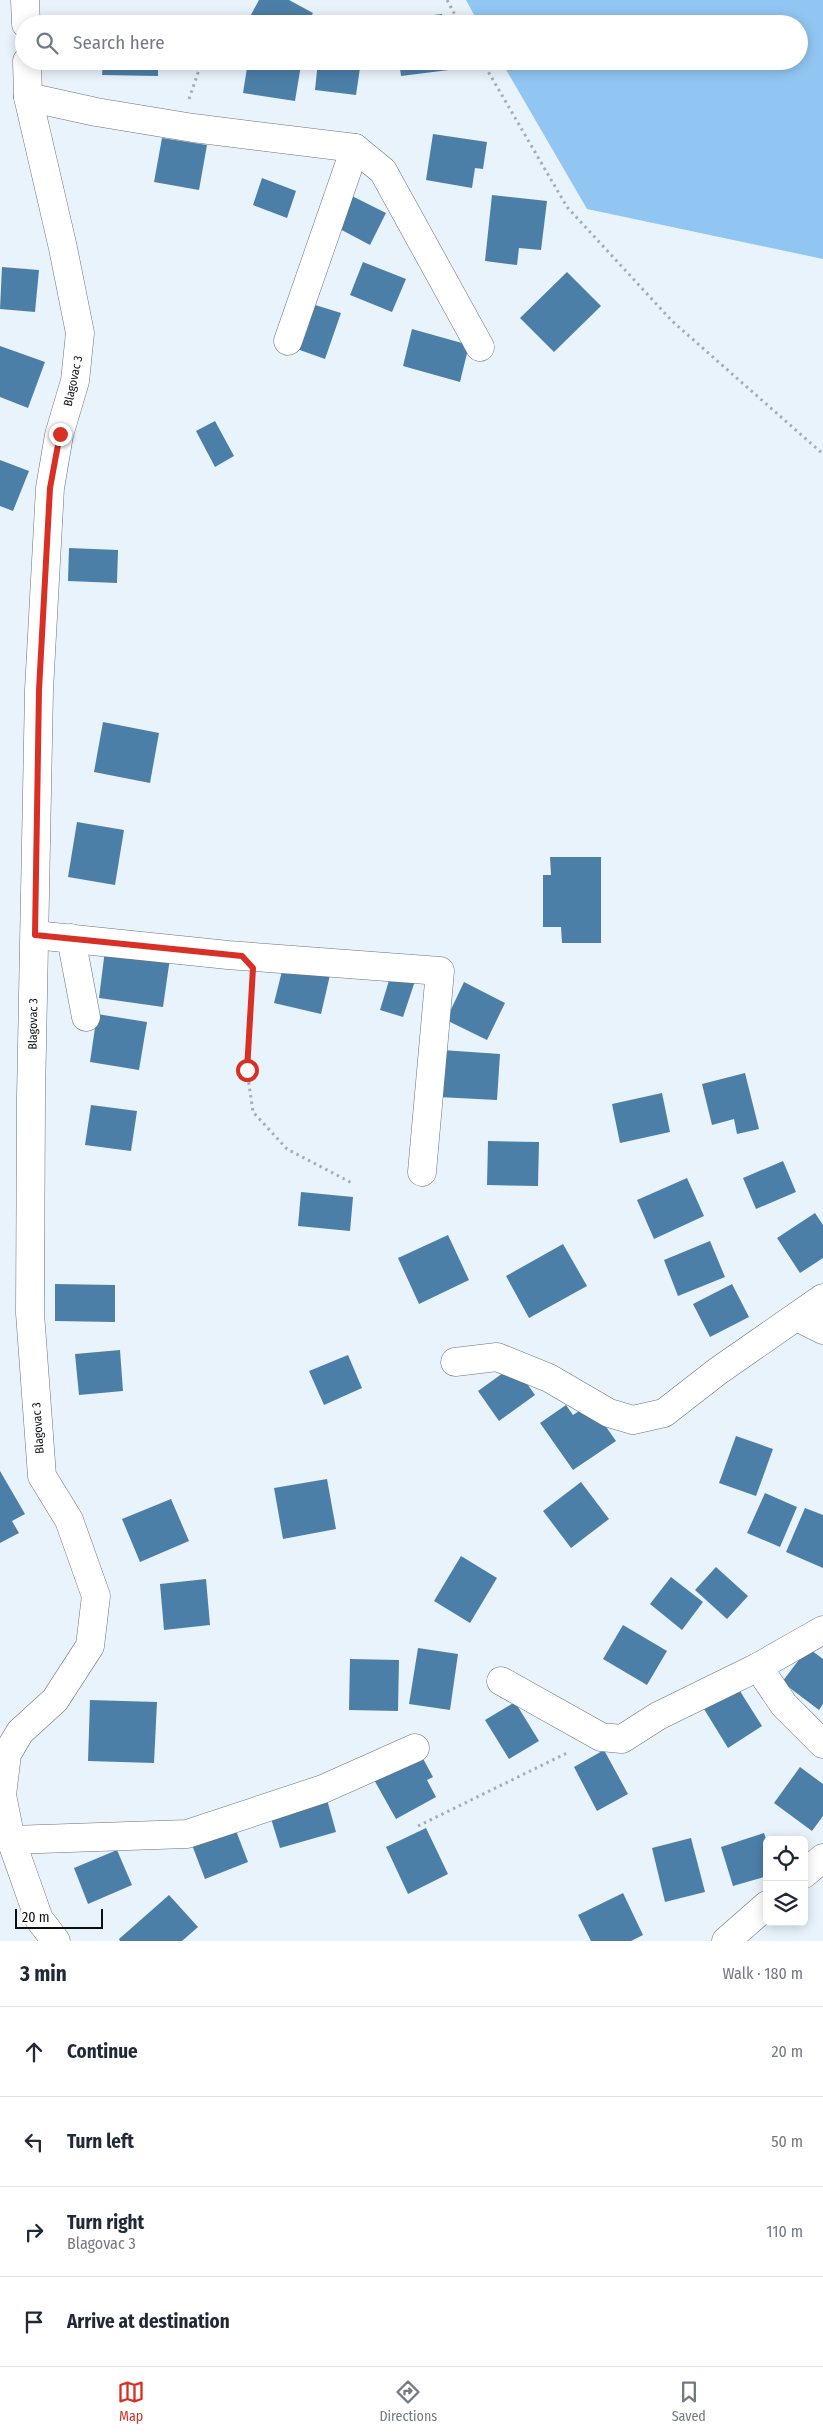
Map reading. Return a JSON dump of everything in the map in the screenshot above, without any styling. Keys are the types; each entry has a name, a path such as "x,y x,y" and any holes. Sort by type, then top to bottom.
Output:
{"street":[{"path":"25,0 26,15"},
{"name":"Blagovac 3","path":"27,70 28,97 63,248 80,333 75,381 60,434 50,488 39,690 31,1097 30,1313 42,1476 69,1520 96,1596 90,1646 55,1700 20,1732 7,1754 2,1795 11,1840 39,1919 56,1941"},
{"path":"28,97 96,112 179,126 355,148 383,171 480,346"},
{"path":"288,341 355,148"},
{"path":"35,935 242,956 440,971 422,1172"},
{"path":"71,938 86,1017"},
{"path":"455,1362 497,1357 549,1378 609,1413 633,1420 664,1412 718,1371 823,1298"},
{"path":"797,1317 823,1330"},
{"path":"501,1681 601,1736 622,1739 658,1716 758,1667 823,1630"},
{"path":"758,1667 784,1705 823,1744"},
{"path":"11,1840 187,1834 323,1789 414,1748"},
{"path":"808,1871 823,1858"},
{"path":"726,1941 763,1909"}],"path":[{"path":"447,0 455,15"},
{"path":"179,126 199,70"},
{"path":"487,70 567,207 672,321 823,454"},
{"path":"242,956 253,968 247,1070 253,1112 287,1149 352,1183"},
{"path":"418,1826 601,1736"}],"shaded area":[{"path":"466,0 823,0 823,259 587,209 506,70 808,70 808,15 474,15"}],"building":[{"path":"259,0 289,0 313,13 312,15 251,15"},
{"path":"102,70 158,70 158,76 102,75"},
{"path":"247,70 300,70 295,101 243,93"},
{"path":"317,70 360,70 356,95 315,90"},
{"path":"400,70 449,70 401,76"},
{"path":"433,134 487,142 483,169 475,168 472,188 426,180"},
{"path":"162,138 207,145 199,190 154,182"},
{"path":"262,178 296,191 287,218 253,205"},
{"path":"492,195 547,201 541,250 519,248 517,265 485,261"},
{"path":"352,196 386,213 370,245 336,227"},
{"path":"363,262 406,279 392,312 350,295"},
{"path":"2,267 39,270 35,312 0,309"},
{"path":"567,272 601,306 554,352 520,318"},
{"path":"312,304 341,313 325,359 297,349"},
{"path":"412,329 469,345 460,382 403,366"},
{"path":"0,346 45,362 28,408 0,397"},
{"path":"215,421 234,456 215,467 196,431"},
{"path":"0,460 29,471 13,511 0,506"},
{"path":"69,548 118,550 117,583 68,581"},
{"path":"103,722 159,733 150,783 94,772"},
{"path":"77,822 124,830 115,885 68,877"},
{"path":"550,857 601,857 601,943 562,943 561,927 543,927 543,875 551,875"},
{"path":"105,950 170,958 163,1007 99,998"},
{"path":"284,963 330,975 321,1014 274,1003"},
{"path":"391,974 415,981 403,1017 380,1010"},
{"path":"464,982 505,1003 487,1040 446,1020"},
{"path":"97,1014 147,1022 139,1070 90,1062"},
{"path":"442,1050 500,1054 497,1100 438,1097"},
{"path":"745,1073 759,1129 737,1134 734,1119 712,1125 702,1084"},
{"path":"662,1093 670,1132 620,1143 612,1104"},
{"path":"91,1105 137,1111 131,1151 85,1145"},
{"path":"488,1141 539,1142 538,1186 487,1185"},
{"path":"783,1161 796,1192 756,1209 743,1178"},
{"path":"687,1178 704,1216 654,1239 637,1200"},
{"path":"301,1192 353,1197 350,1231 298,1226"},
{"path":"815,1213 823,1225 823,1258 800,1273 777,1238"},
{"path":"448,1235 469,1280 419,1304 398,1258"},
{"path":"710,1241 725,1277 678,1296 664,1260"},
{"path":"563,1244 587,1286 529,1318 506,1276"},
{"path":"55,1284 115,1285 115,1322 55,1321"},
{"path":"732,1284 749,1317 710,1337 693,1304"},
{"path":"120,1350 123,1391 79,1395 75,1354"},
{"path":"348,1355 362,1388 324,1405 309,1371"},
{"path":"514,1365 535,1395 499,1421 478,1391"},
{"path":"590,1404 616,1441 573,1470 540,1423 566,1405 573,1415"},
{"path":"736,1436 773,1449 756,1496 719,1483"},
{"path":"0,1471 25,1514 12,1521 19,1533 0,1543"},
{"path":"327,1479 336,1529 283,1539 274,1488"},
{"path":"581,1482 609,1519 571,1548 543,1511"},
{"path":"765,1493 797,1507 780,1547 747,1533"},
{"path":"171,1499 189,1541 140,1562 122,1519"},
{"path":"805,1508 823,1515 823,1568 786,1552"},
{"path":"461,1556 497,1578 470,1623 434,1601"},
{"path":"716,1567 748,1596 727,1619 695,1590"},
{"path":"671,1577 703,1602 682,1630 650,1604"},
{"path":"206,1579 210,1625 164,1630 160,1584"},
{"path":"623,1625 667,1651 647,1685 603,1659"},
{"path":"418,1648 458,1654 450,1710 409,1704"},
{"path":"808,1648 823,1659 823,1704 819,1710 782,1682"},
{"path":"350,1659 399,1660 398,1711 349,1710"},
{"path":"738,1688 762,1726 728,1748 704,1709"},
{"path":"90,1700 157,1702 154,1763 88,1761"},
{"path":"515,1702 539,1741 509,1759 485,1720"},
{"path":"604,1750 628,1794 597,1811 574,1767"},
{"path":"420,1753 433,1777 427,1780 436,1797 396,1819 373,1778"},
{"path":"800,1767 823,1784 823,1816 812,1831 774,1803"},
{"path":"326,1796 336,1832 280,1848 269,1812"},
{"path":"235,1828 248,1862 205,1879 192,1845"},
{"path":"426,1828 448,1874 408,1894 386,1847"},
{"path":"764,1833 763,1877 733,1886 721,1847"},
{"path":"691,1838 705,1892 665,1902 652,1848"},
{"path":"117,1850 132,1885 88,1904 74,1868"},
{"path":"623,1893 643,1935 631,1941 591,1941 578,1915"},
{"path":"169,1895 198,1927 182,1941 120,1941 119,1939"}],"route":[{"path":"60,434 50,488 39,690 35,935 242,956 253,968 247,1070"}]}
